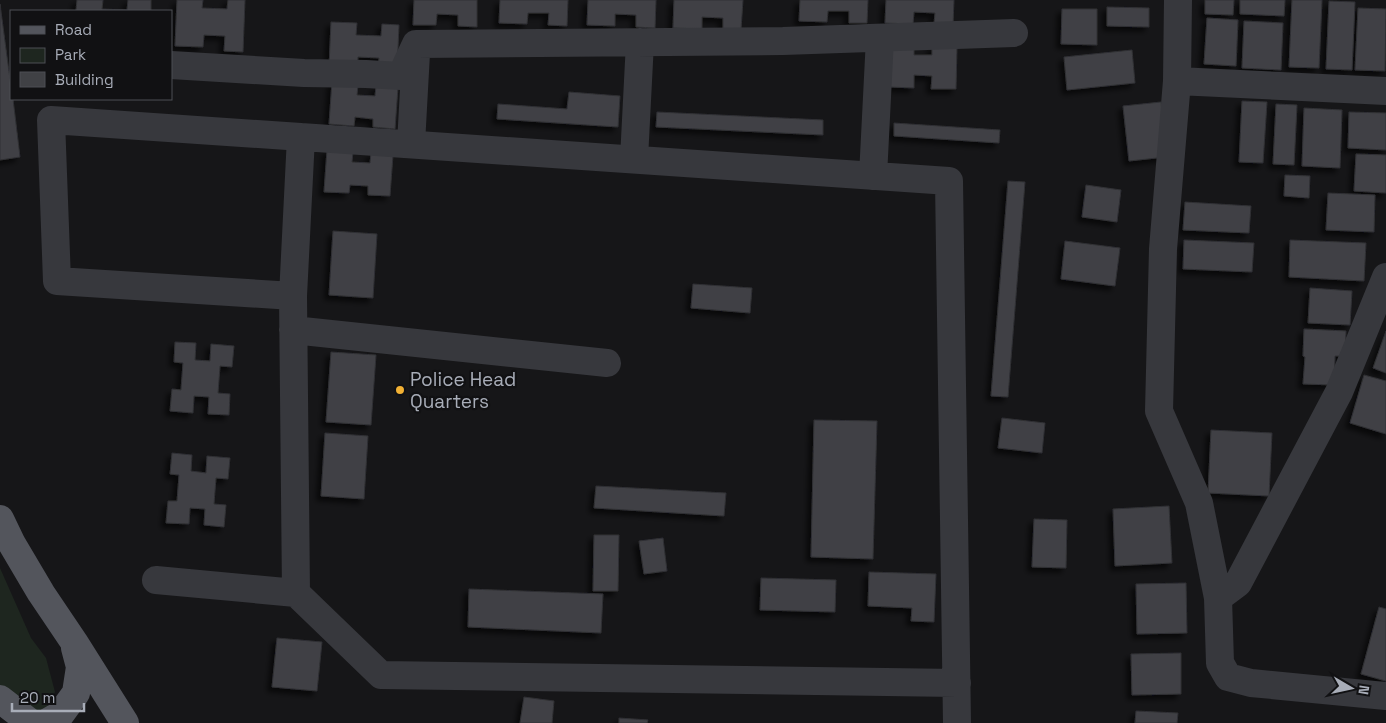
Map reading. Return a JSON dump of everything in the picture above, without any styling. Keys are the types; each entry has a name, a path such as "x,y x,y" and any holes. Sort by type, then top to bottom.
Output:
{"main road":[{"path":"0,519 12,544 41,593 125,723"},
{"path":"46,723 60,715 76,693 80,667 74,642"},
{"path":"0,699 31,723"}],"street":[{"path":"1178,0 1177,81 1163,249 1159,410 1199,503 1218,598 1220,663 1228,677 1251,683 1386,696"},
{"path":"416,44 783,40 1014,33"},
{"path":"872,176 880,38"},
{"path":"634,159 640,42"},
{"path":"172,65 304,73 401,76 416,44"},
{"path":"411,144 416,44"},
{"path":"1177,81 1386,91"},
{"path":"293,296 57,281 51,110 301,137 949,181 957,723"},
{"path":"296,593 293,296 301,137"},
{"path":"1218,598 1238,583 1339,392 1386,277"},
{"path":"293,330 607,363"},
{"path":"156,580 296,593 381,674 957,683"}],"green space":[{"path":"0,568 31,638 46,658 55,692 43,715 0,691"}],"building":[{"path":"77,0 103,0 102,9 127,10 76,10"},
{"path":"128,0 151,0 151,10 127,10"},
{"path":"177,0 203,0 202,8 227,9 228,0 245,0 243,52 224,51 225,36 204,35 203,47 175,46"},
{"path":"414,0 477,0 477,27 458,26 458,15 437,14 436,25 413,25"},
{"path":"500,0 568,0 567,26 548,25 549,13 528,13 527,24 499,23"},
{"path":"588,0 656,0 655,28 636,27 636,15 615,14 615,26 587,25"},
{"path":"674,0 743,0 741,30 723,30 723,18 702,17 702,29 673,28"},
{"path":"800,0 868,0 867,23 849,23 849,11 828,11 827,22 799,21"},
{"path":"886,0 954,0 953,25 934,24 935,13 914,12 913,24 885,23"},
{"path":"1205,0 1234,0 1233,15 1205,14"},
{"path":"1240,0 1285,0 1284,16 1240,14"},
{"path":"1292,0 1322,0 1319,68 1289,67"},
{"path":"1329,1 1355,2 1352,70 1326,69"},
{"path":"0,4 10,79 10,100 13,100 20,157 0,160"},
{"path":"1107,7 1149,8 1149,27 1107,26"},
{"path":"1358,8 1386,9 1385,71 1355,70"},
{"path":"1062,9 1097,9 1097,45 1061,44"},
{"path":"1207,18 1238,20 1236,66 1204,64"},
{"path":"1244,21 1283,23 1281,70 1242,68"},
{"path":"331,22 357,23 356,35 381,36 382,24 399,25 397,70 378,69 379,58 358,57 357,69 329,67"},
{"path":"892,45 914,45 914,55 932,55 932,46 957,47 956,89 931,89 932,76 914,75 914,88 890,87"},
{"path":"1132,50 1135,83 1067,90 1064,57"},
{"path":"332,82 358,85 357,95 375,96 376,86 398,87 395,129 373,127 373,119 355,117 354,126 329,124"},
{"path":"569,92 620,96 618,127 497,119 498,104 567,109"},
{"path":"1242,101 1267,102 1263,163 1239,162"},
{"path":"1161,102 1166,157 1129,161 1123,106"},
{"path":"1276,104 1297,105 1294,165 1273,164"},
{"path":"1304,108 1342,110 1340,168 1302,166"},
{"path":"657,112 823,120 823,135 656,127"},
{"path":"1349,112 1386,113 1386,150 1348,148"},
{"path":"894,123 1000,130 999,143 894,136"},
{"path":"327,150 353,152 352,162 370,163 371,153 393,155 390,196 368,195 368,186 350,185 349,193 324,192"},
{"path":"1356,154 1386,155 1386,193 1354,191"},
{"path":"1285,175 1310,176 1309,198 1284,196"},
{"path":"1008,181 1025,182 1008,397 991,396"},
{"path":"1086,185 1121,190 1117,222 1082,217"},
{"path":"1328,193 1375,195 1374,232 1326,230"},
{"path":"1185,202 1251,206 1249,233 1183,230"},
{"path":"333,231 377,234 373,298 329,295"},
{"path":"1184,240 1254,243 1252,272 1183,269"},
{"path":"1290,240 1366,243 1364,281 1289,277"},
{"path":"1065,241 1120,248 1115,286 1061,279"},
{"path":"693,284 752,288 750,313 691,308"},
{"path":"1310,288 1352,291 1350,325 1308,323"},
{"path":"1304,329 1346,331 1345,356 1335,356 1334,385 1303,384 1305,357 1303,356"},
{"path":"1386,331 1386,373 1373,368"},
{"path":"175,342 196,343 195,360 210,361 211,344 234,346 232,367 220,366 218,393 230,394 229,415 208,414 209,397 194,396 193,413 170,411 172,389 181,390 183,363 174,362"},
{"path":"331,352 376,355 371,425 326,422"},
{"path":"1364,375 1386,381 1386,434 1350,423"},
{"path":"1002,418 1045,423 1042,453 998,448"},
{"path":"814,420 877,421 873,559 811,557"},
{"path":"1211,430 1272,433 1269,496 1208,493"},
{"path":"325,433 368,436 364,499 321,496"},
{"path":"172,453 192,455 191,471 206,473 207,456 230,458 228,479 216,478 214,504 226,505 224,527 204,525 205,509 190,508 189,524 166,523 168,501 177,501 179,475 170,474"},
{"path":"596,486 726,493 724,516 594,508"},
{"path":"1169,506 1172,563 1115,566 1113,509"},
{"path":"1034,519 1067,520 1066,568 1032,567"},
{"path":"594,535 619,535 618,591 593,591"},
{"path":"663,538 667,571 644,574 639,541"},
{"path":"869,572 936,574 934,622 911,621 912,608 868,606"},
{"path":"761,578 836,580 835,612 760,610"},
{"path":"1186,583 1187,633 1137,634 1136,584"},
{"path":"469,589 603,594 601,633 468,627"},
{"path":"1379,607 1386,609 1386,681 1361,674"},
{"path":"277,638 322,642 317,691 272,687"},
{"path":"1181,653 1181,694 1132,695 1131,654"},
{"path":"524,697 554,701 552,723 520,723"},
{"path":"1136,711 1178,713 1177,723 1135,723"},
{"path":"619,718 648,720 647,723 619,723"}],"place":[{"name":"Police Head Quarters","path":"400,390"}]}
